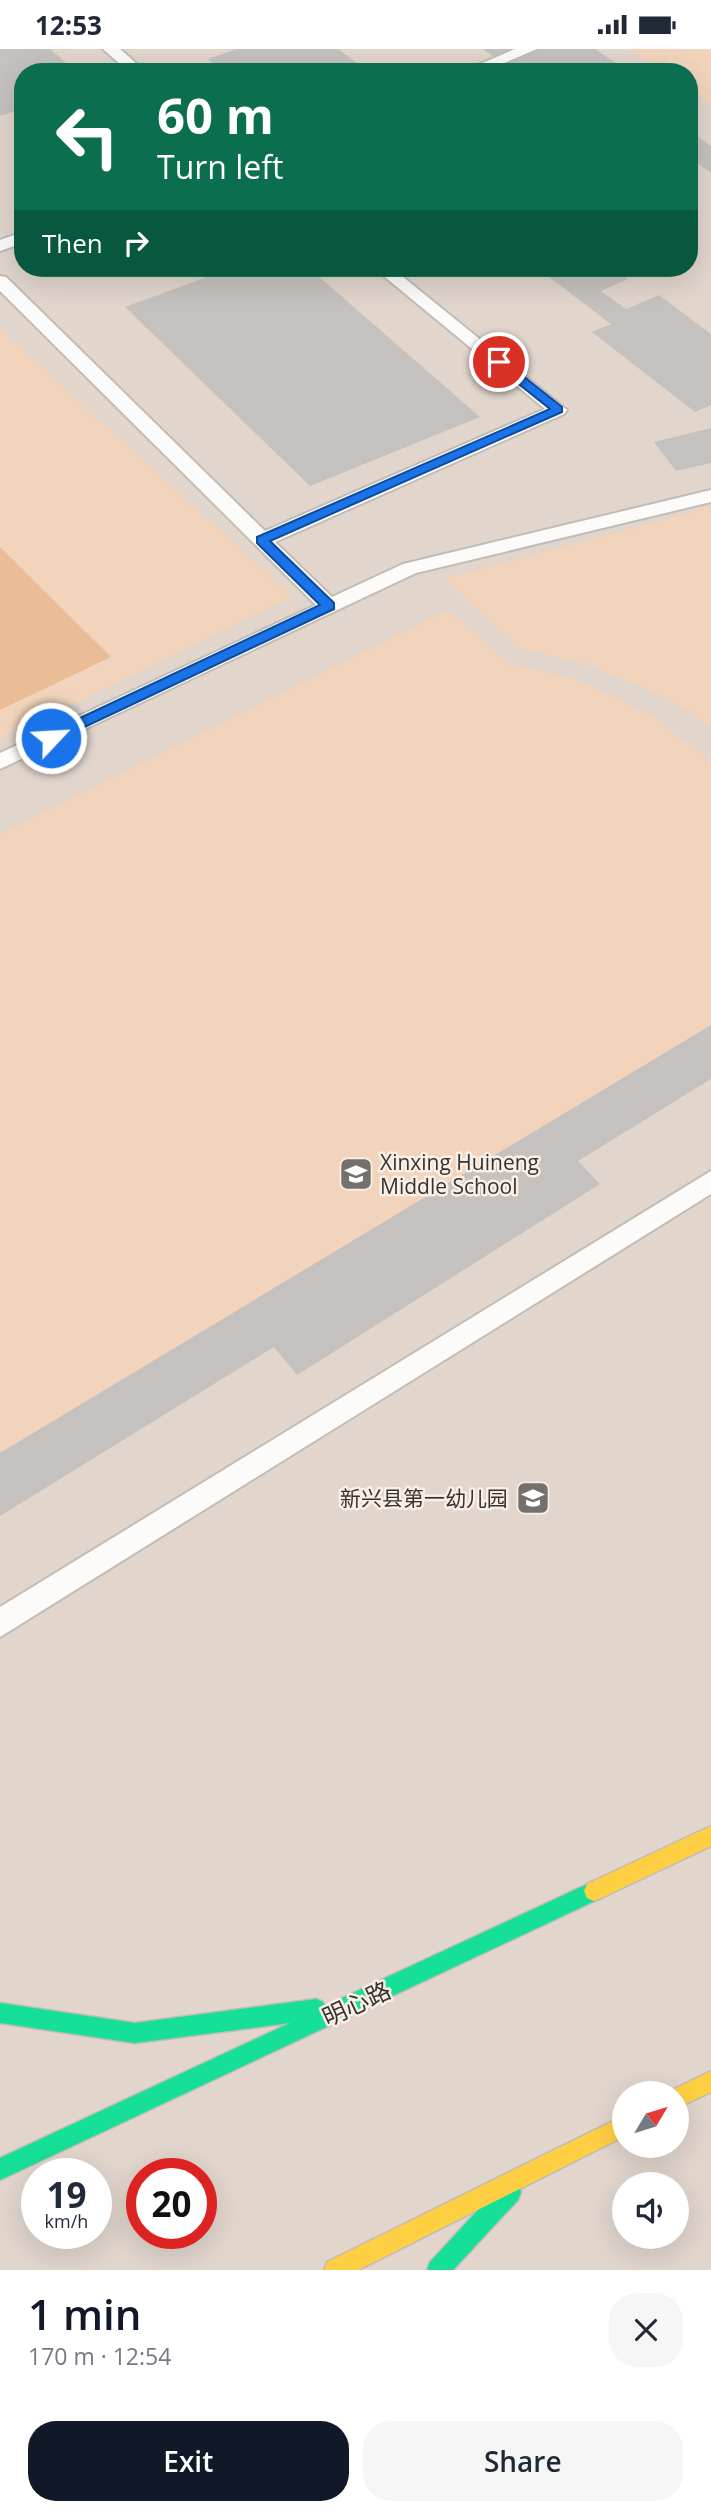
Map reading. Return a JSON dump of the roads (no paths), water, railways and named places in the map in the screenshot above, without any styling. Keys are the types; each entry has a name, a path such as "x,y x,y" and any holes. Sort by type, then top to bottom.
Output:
{"street":[{"name":"明心路","path":"0,2169 711,1836"},
{"path":"0,2013 135,2033 353,2004"},
{"path":"690,2092 711,2081"},
{"path":"335,2270 612,2132"},
{"path":"438,2270 525,2175"}],"lane":[{"path":"111,49 128,63"},
{"path":"492,63 529,49"},
{"path":"262,540 558,410 393,277"},
{"path":"0,281 329,606"},
{"path":"0,762 410,568 711,496"},
{"path":"0,1623 711,1181"}],"place":[{"name":"Xinxing Huineng Middle School","path":"356,1174"},
{"name":"新兴县第一幼儿园","path":"533,1498"}]}
